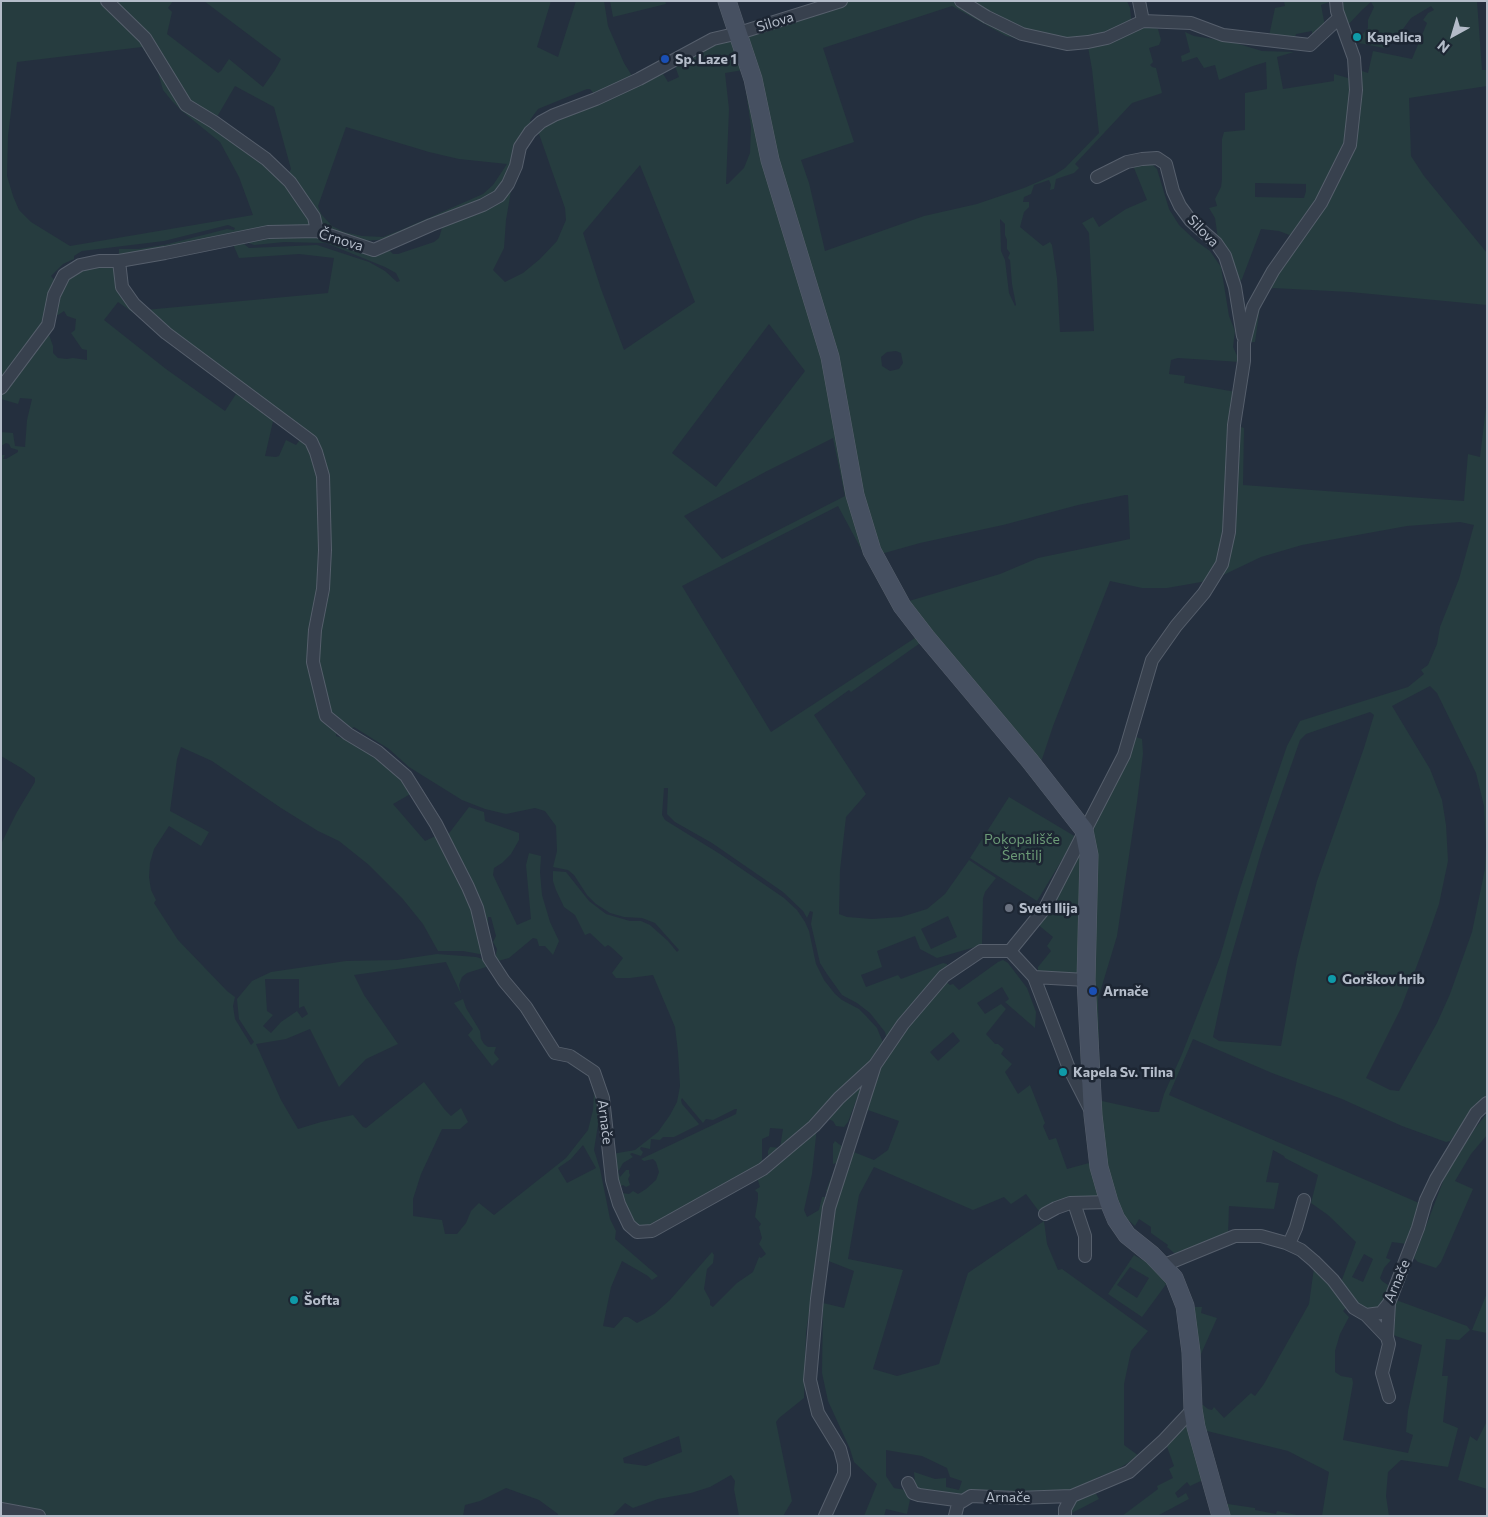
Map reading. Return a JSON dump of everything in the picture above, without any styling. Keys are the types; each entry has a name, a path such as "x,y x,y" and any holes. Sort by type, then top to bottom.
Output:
{"street":[{"path":"107,1 145,38 186,105 214,122 266,159 290,182 314,217 317,231"},
{"path":"727,1 753,79 770,160 830,357 854,495 872,551 908,614 1030,761 1084,830 1089,855 1086,980 1093,1115 1099,1168 1116,1219 1127,1235 1152,1255 1174,1278 1185,1306 1191,1352 1193,1409 1205,1462 1221,1516"},
{"name":"Silova","path":"739,33 841,1"},
{"path":"961,1 1022,34 1067,44 1107,38 1143,21 1191,23 1224,35 1310,45 1339,18"},
{"path":"1139,1 1143,21"},
{"path":"825,1516 844,1474 844,1464 840,1449 818,1412 810,1380 817,1299 829,1208 875,1065 903,1024 944,976 981,952 1010,951 1045,908 1124,755 1152,660 1176,626 1204,593 1222,564 1229,532 1234,426 1244,361 1244,343 1252,307 1273,271 1321,203 1350,145 1356,90 1354,58 1339,18 1336,1"},
{"name":"Črnova","path":"1,388 48,324 54,295 64,275 80,265 99,261 119,261 268,232 317,231 374,250 483,205 499,196 508,184 516,166 520,147 530,132 541,122 639,79 713,39 739,33"},
{"name":"Silova","path":"1097,177 1127,162 1142,159 1157,158 1166,164 1173,191 1180,206 1191,221 1216,243 1225,256 1235,287 1244,343"},
{"name":"Arnače","path":"119,261 122,286 134,304 166,333 311,441 323,476 323,589 315,630 313,662 326,716 348,734 378,752 406,776 436,824 468,887 477,908 489,958 504,981 526,1007 555,1053 570,1056 594,1072 603,1098 612,1180 619,1204 629,1225 638,1232 652,1231 763,1169 814,1126 839,1098 875,1065"},
{"path":"1010,951 1034,977 1068,1066 1093,1115"},
{"path":"1034,977 1086,980"},
{"name":"Arnače","path":"1366,1315 1381,1313 1389,1303 1432,1186 1476,1113 1487,1103"},
{"path":"1289,1244 1304,1200"},
{"path":"1045,1214 1056,1208 1074,1203 1109,1202"},
{"path":"1074,1203 1085,1236 1085,1256"},
{"path":"1162,1266 1235,1236 1261,1236 1289,1244 1314,1260 1333,1280 1354,1308 1366,1315 1387,1337"},
{"path":"1389,1303 1387,1337 1389,1344 1382,1373 1389,1397"},
{"name":"Arnače","path":"908,1483 913,1493 919,1495 963,1501 971,1496 1016,1498 1072,1496 1129,1472 1164,1441 1193,1409"},
{"path":"1064,1516 1072,1496"},
{"path":"954,1516 958,1504 963,1501"},
{"path":"1,1509 39,1516"}],"green space":[{"path":"1,1 107,1 132,23 171,85 245,150 275,172 310,216 309,226 119,255 119,249 138,249 164,245 227,229 234,230 235,228 228,225 164,241 82,251 74,256 74,259 63,264 51,276 56,282 47,317 1,382","holes":["142,47 157,69 163,90 172,101 220,142 239,177 253,215 70,246 31,222 19,210 7,176 8,136 17,62"]},
{"path":"115,1 173,1 168,8 172,12 167,34 218,73 229,59 263,87 281,59 204,1 551,1 537,47 558,57 576,1 604,1 608,26 624,63 634,79 595,95 590,89 587,89 538,109 530,120 532,124 512,166 496,192 485,199 390,239 364,241 333,233 322,224 287,176 291,169 274,107 235,86 214,122 184,96 150,37","holes":["346,127 459,159 507,164 493,185 483,194 383,237 362,236 344,232 332,226 321,214 318,206"]},
{"path":"610,1 665,1 666,4 613,17"},
{"path":"851,1 955,1 1048,43 1142,27 1158,29 1161,40 1159,45 1149,48 1153,62 1150,65 1156,68 1162,93 1132,103 1075,164 1079,168 1074,173 1056,179 1054,189 1050,190 1049,180 1034,185 1031,194 1024,197 1023,202 1029,202 1029,207 1024,212 1020,227 1043,246 1050,242 1052,245 1057,278 1060,332 1094,331 1089,233 1082,223 1093,217 1099,227 1126,209 1147,200 1132,163 1151,163 1157,169 1169,209 1179,225 1210,251 1221,267 1229,316 1235,331 1233,347 1240,362 1178,358 1171,360 1169,374 1185,376 1184,383 1236,392 1225,544 1207,581 1167,588 1142,588 1110,581 1053,726 1040,765 918,620 877,551 807,265 746,39 753,34","holes":["952,6 1006,36 1058,49 1088,47 1099,133 1065,168 1024,188 977,204 924,216 825,251 809,183 801,160 854,142 823,48","1000,219 1005,224 1015,306 1009,293 1005,260 1001,251","896,351 901,353 903,363 899,369 890,371 882,366 881,357 887,352","1128,495 1130,539 1038,558 1000,574 909,601 881,554 1078,505"]},
{"path":"964,1 1127,1 1131,18 1135,24 1077,42 1030,34"},
{"path":"1284,1 1332,1 1321,5 1325,26 1312,35 1312,31 1296,34 1294,41 1269,36 1275,8 1285,6"},
{"path":"1339,1 1477,1 1482,70 1487,70 1487,86 1409,98 1411,156 1424,176 1487,253 1487,305 1350,292 1273,288 1268,290 1260,307 1255,342 1248,342 1249,335 1267,288 1296,249 1353,146 1359,70 1368,73 1373,51 1412,59 1427,23 1423,20 1428,13 1434,10 1431,6 1411,18 1395,40 1384,48 1354,42 1357,33 1363,34 1368,28 1368,20 1374,7 1371,2 1346,27"},
{"path":"1185,32 1194,36 1232,42 1262,51 1294,52 1277,57 1283,89 1334,81 1334,74 1348,78 1354,84 1350,134 1305,225 1292,236 1279,231 1261,229 1242,279 1237,285 1218,239 1215,218 1209,208 1217,206 1215,199 1221,187 1222,139 1224,132 1245,130 1245,93 1267,89 1266,62 1219,80 1215,65 1204,68 1197,57 1182,62 1181,56 1190,52","holes":["1255,183 1306,184 1304,198 1255,197"]},
{"path":"729,40 735,42 746,68 766,165 812,312 822,351 858,525 868,556 876,573 874,573 838,506 682,586 771,732 918,636 923,641 851,692 849,690 814,715 866,794 846,817 840,870 839,914 847,917 872,919 901,917 927,909 945,894 969,860 996,878 985,892 983,898 982,945 937,958 920,949 915,936 877,951 882,967 861,975 866,987 898,975 901,979 943,963 947,964 947,968 887,1040 885,1032 870,1013 842,995 820,963 811,924 813,912 810,911 807,918 803,911 783,892 712,843 675,822 667,814 668,788 664,788 662,815 665,820 720,854 784,898 797,910 809,931 816,964 824,980 842,1000 859,1009 866,1016 877,1028 884,1045 878,1055 830,1104 829,1108 812,1126 771,1160 768,1157 768,1151 770,1147 780,1148 783,1129 770,1128 769,1136 762,1139 762,1168 654,1228 645,1228 633,1222 622,1193 629,1194 633,1191 638,1194 656,1180 659,1172 656,1162 653,1159 644,1161 641,1159 736,1114 737,1109 713,1120 706,1119 703,1123 682,1098 682,1104 699,1124 674,1137 663,1137 660,1140 651,1139 650,1149 641,1147 640,1149 643,1152 641,1156 630,1154 633,1157 623,1163 618,1172 620,1177 626,1170 629,1170 630,1175 628,1179 630,1185 619,1187 612,1154 635,1150 658,1132 677,1102 680,1086 675,1027 653,975 616,978 612,973 623,958 608,945 605,947 590,933 585,935 575,915 564,907 553,881 553,871 566,872 589,901 606,914 630,921 641,921 650,925 677,952 679,950 655,923 642,918 624,917 610,913 596,904 587,895 574,875 568,870 553,867 557,851 556,826 545,811 535,808 506,814 485,809 462,800 409,767 389,749 354,727 347,732 336,734 336,736 364,745 401,777 412,793 393,804 425,841 440,834 473,901 485,955 463,951 438,951 423,924 402,898 369,865 339,841 318,831 281,808 212,761 181,747 177,759 170,811 209,832 201,846 169,826 154,849 149,877 151,890 156,900 154,903 178,940 235,997 233,1006 235,1019 251,1045 254,1042 239,1019 237,999 252,981 271,972 346,961 397,960 437,954 476,957 486,960 489,963 486,967 467,973 462,977 459,985 461,994 446,962 354,975 364,995 398,1044 366,1059 339,1087 310,1029 286,1039 256,1044 281,1100 298,1129 353,1115 366,1128 424,1082 451,1116 461,1108 468,1122 460,1129 442,1129 421,1174 413,1199 413,1216 442,1220 445,1234 457,1234 466,1223 471,1211 479,1203 494,1215 566,1158 588,1130 593,1110 594,1092 599,1118 594,1150 600,1169 610,1219 616,1231 615,1239 658,1276 652,1280 622,1261 611,1287 603,1326 614,1328 624,1317 628,1317 637,1323 654,1314 670,1300 712,1252 714,1255 713,1263 707,1269 704,1289 710,1300 710,1305 713,1307 737,1283 753,1272 759,1257 761,1258 766,1254 759,1244 762,1238 759,1227 761,1224 755,1217 758,1193 755,1190 760,1187 757,1177 817,1127 812,1174 804,1210 807,1217 819,1210 822,1197 826,1197 826,1191 832,1176 839,1168 837,1163 833,1164 833,1144 835,1141 844,1148 846,1144 848,1145 829,1199 824,1222 817,1276 806,1332 804,1398 776,1422 792,1501 783,1516 739,1516 734,1489 735,1481 731,1475 710,1487 691,1493 658,1499 633,1508 625,1503 612,1516 558,1516 558,1514 539,1500 506,1488 480,1501 465,1505 463,1516 52,1516 1,1506 1,844 35,782 35,778 1,756 1,455 5,455 3,459 6,459 18,452 18,450 11,448 6,443 1,446 1,432 13,433 15,446 25,447 27,420 32,399 20,398 18,404 1,399 1,394 26,365 48,332 53,346 53,353 58,358 87,360 87,350 82,349 71,333 75,330 76,319 67,316 64,311 54,315 58,300 64,286 73,275 99,265 111,265 114,267 117,270 118,284 122,292 151,321 148,323 118,302 104,320 166,369 225,411 236,394 274,417 265,456 279,456 286,440 296,445 302,437 313,451 320,472 322,491 323,555 320,597 312,630 318,631 326,584 327,542 325,477 320,453 314,441 293,422 186,344 145,310 328,293 334,258 299,254 239,258 232,242 264,236 305,235 367,251 387,248 393,254 398,254 434,242 439,238 442,228 439,226 464,214 489,206 501,200 511,191 504,248 493,270 505,282 523,273 540,259 557,241 566,220 565,208 538,131 553,119 633,88 662,72 668,82 679,77 675,66 722,41","holes":["743,70 751,127 750,153 744,168 726,184 729,109 725,73","640,165 695,302 624,350 601,289 583,233","246,242 254,245 284,242 326,243 385,267 396,273 400,281 397,282 385,271 369,262 317,245 249,248 244,244","769,324 805,371 716,487 672,453","833,438 845,496 722,559 684,516 767,471","948,916 957,937 931,949 921,929","265,979 299,979 299,1008 304,1006 308,1014 302,1018 297,1011 281,1022 271,1033 263,1026 273,1015 267,1011","583,1145 596,1168 567,1183 558,1168 571,1159","679,1436 682,1452 646,1466 624,1463 623,1458"]},
{"path":"1487,399 1487,1095 1450,1141 1446,1142 1402,1126 1342,1099 1272,1073 1193,1039 1169,1095 1419,1203 1407,1244 1392,1242 1386,1258 1391,1260 1384,1268 1380,1278 1391,1287 1383,1307 1377,1310 1363,1308 1340,1285 1356,1242 1328,1215 1311,1203 1318,1175 1273,1150 1266,1182 1279,1183 1274,1209 1229,1206 1228,1235 1179,1257 1167,1247 1168,1245 1151,1233 1151,1227 1139,1219 1135,1226 1125,1217 1111,1179 1099,1128 1095,982 1094,829 1095,822 1108,793 1136,737 1142,739 1143,754 1137,802 1117,936 1098,999 1100,1095 1102,1101 1159,1112 1164,1094 1182,1054 1220,957 1270,796 1287,746 1300,721 1408,687 1424,674 1421,670 1428,665 1437,644 1440,627 1459,579 1474,525 1460,522 1407,526 1302,545 1261,557 1217,578 1238,426 1244,428 1243,485 1464,501 1468,454 1480,457","holes":["1430,686 1437,693 1476,773 1484,806 1486,846 1485,869 1472,932 1450,994 1437,1023 1399,1091 1390,1090 1366,1078 1401,1008 1439,904 1448,861 1446,825 1442,800 1430,769 1392,706","1370,712 1374,715 1364,748 1317,881 1297,959 1281,1046 1219,1041 1213,1037 1228,968 1262,849 1300,740 1306,734","1364,1254 1373,1259 1363,1282 1352,1277"]},
{"name":"Pokopališče Šentilj","path":"1009,797 1076,837 1037,901 970,858"},
{"path":"469,807 484,812 485,821 519,833 519,840 511,854 494,868 493,875 517,925 531,919 526,865 529,853 541,856 542,895 550,922 559,941 553,955 545,946 539,946 537,939 533,938 509,958 498,961 499,965 495,958 497,949 493,942 496,936 491,917 488,917 488,927 486,929 447,836"},
{"path":"1078,854 1082,861 1079,974 1038,972 1038,967 1051,951 1047,946 1053,937 1036,923"},
{"path":"1003,960 1008,963 1027,988 1036,1012 1035,1028 1005,1002 1009,999 1002,987 977,1003 985,1014 1001,1004 1006,1009 986,1034 995,1044 1004,1049 1001,1054 1012,1064 1005,1072 1018,1094 1030,1085 1045,1123 1043,1126 1049,1140 1056,1138 1067,1169 1089,1163 1094,1167 1099,1199 1041,1214 1026,1194 1011,1204 1004,1197 973,1210 874,1167 859,1195 848,1259 903,1270 873,1369 897,1376 939,1364 968,1273 1044,1221 1047,1244 1058,1270 1062,1269 1148,1331 1131,1351 1124,1384 1124,1445 1139,1456 1115,1471 1098,1477 1075,1493 960,1495 916,1492 914,1472 935,1479 946,1478 946,1487 959,1490 962,1481 950,1477 947,1468 922,1456 886,1450 886,1476 894,1488 905,1490 911,1495 907,1514 886,1509 884,1516 864,1516 877,1484 854,1462 828,1401 822,1373 823,1303 844,1308 854,1271 826,1260 830,1222 851,1151 874,1160 888,1150 899,1121 865,1109 883,1058 945,981 950,985 953,984 959,990","holes":["953,1032 960,1041 938,1061 930,1052"]},
{"path":"463,999 466,1008 480,1031 484,1044 488,1047 496,1047 494,1053 499,1059 492,1066 468,1035 473,1029 454,1003"},
{"path":"865,1077 848,1122 844,1127 836,1126 833,1121 826,1118"},
{"path":"1487,1113 1487,1135 1471,1154 1455,1181 1473,1189 1441,1262 1436,1268 1418,1262 1414,1258 1445,1176"},
{"path":"1134,1255 1170,1279 1142,1317 1108,1294","holes":["1130,1267 1149,1278 1137,1298 1117,1285"]},
{"path":"1314,1268 1349,1305 1343,1311 1349,1317 1340,1334 1335,1351 1335,1372 1341,1376 1352,1378 1353,1383 1343,1440 1408,1453 1413,1435 1406,1432 1408,1411 1422,1345 1393,1335 1392,1314 1396,1300 1467,1326 1470,1330 1459,1340 1446,1339 1442,1376 1448,1376 1443,1422 1458,1428 1448,1467 1401,1460 1388,1472 1386,1496 1389,1516 1322,1516 1329,1472 1288,1451 1199,1429 1199,1405 1212,1410 1214,1407 1224,1418 1251,1393 1255,1396 1264,1384 1309,1304"},
{"path":"1487,1293 1487,1333 1472,1330"},
{"path":"1195,1307 1202,1307 1201,1313 1217,1318 1197,1363 1191,1316"},
{"path":"1187,1419 1205,1479 1190,1486 1187,1482 1175,1493 1178,1498 1186,1493 1189,1499 1157,1516 1122,1516 1158,1489 1157,1486 1173,1478 1169,1469 1174,1466 1166,1444"},
{"path":"1487,1421 1487,1489 1458,1480 1470,1436 1477,1441"},
{"path":"1095,1492 1099,1499 1068,1515 1075,1500"},
{"path":"1221,1503 1255,1508 1255,1510 1276,1514 1277,1511 1302,1516 1225,1516"}],"place":[{"name":"Kapelica","path":"1357,37"},
{"name":"Sp. Laze 1","path":"665,59"},
{"name":"Sveti Ilija","path":"1009,908"},
{"name":"Gorškov hrib","path":"1332,979"},
{"name":"Arnače","path":"1093,991"},
{"name":"Kapela Sv. Tilna","path":"1063,1072"},
{"name":"Šofta","path":"294,1300"}]}
